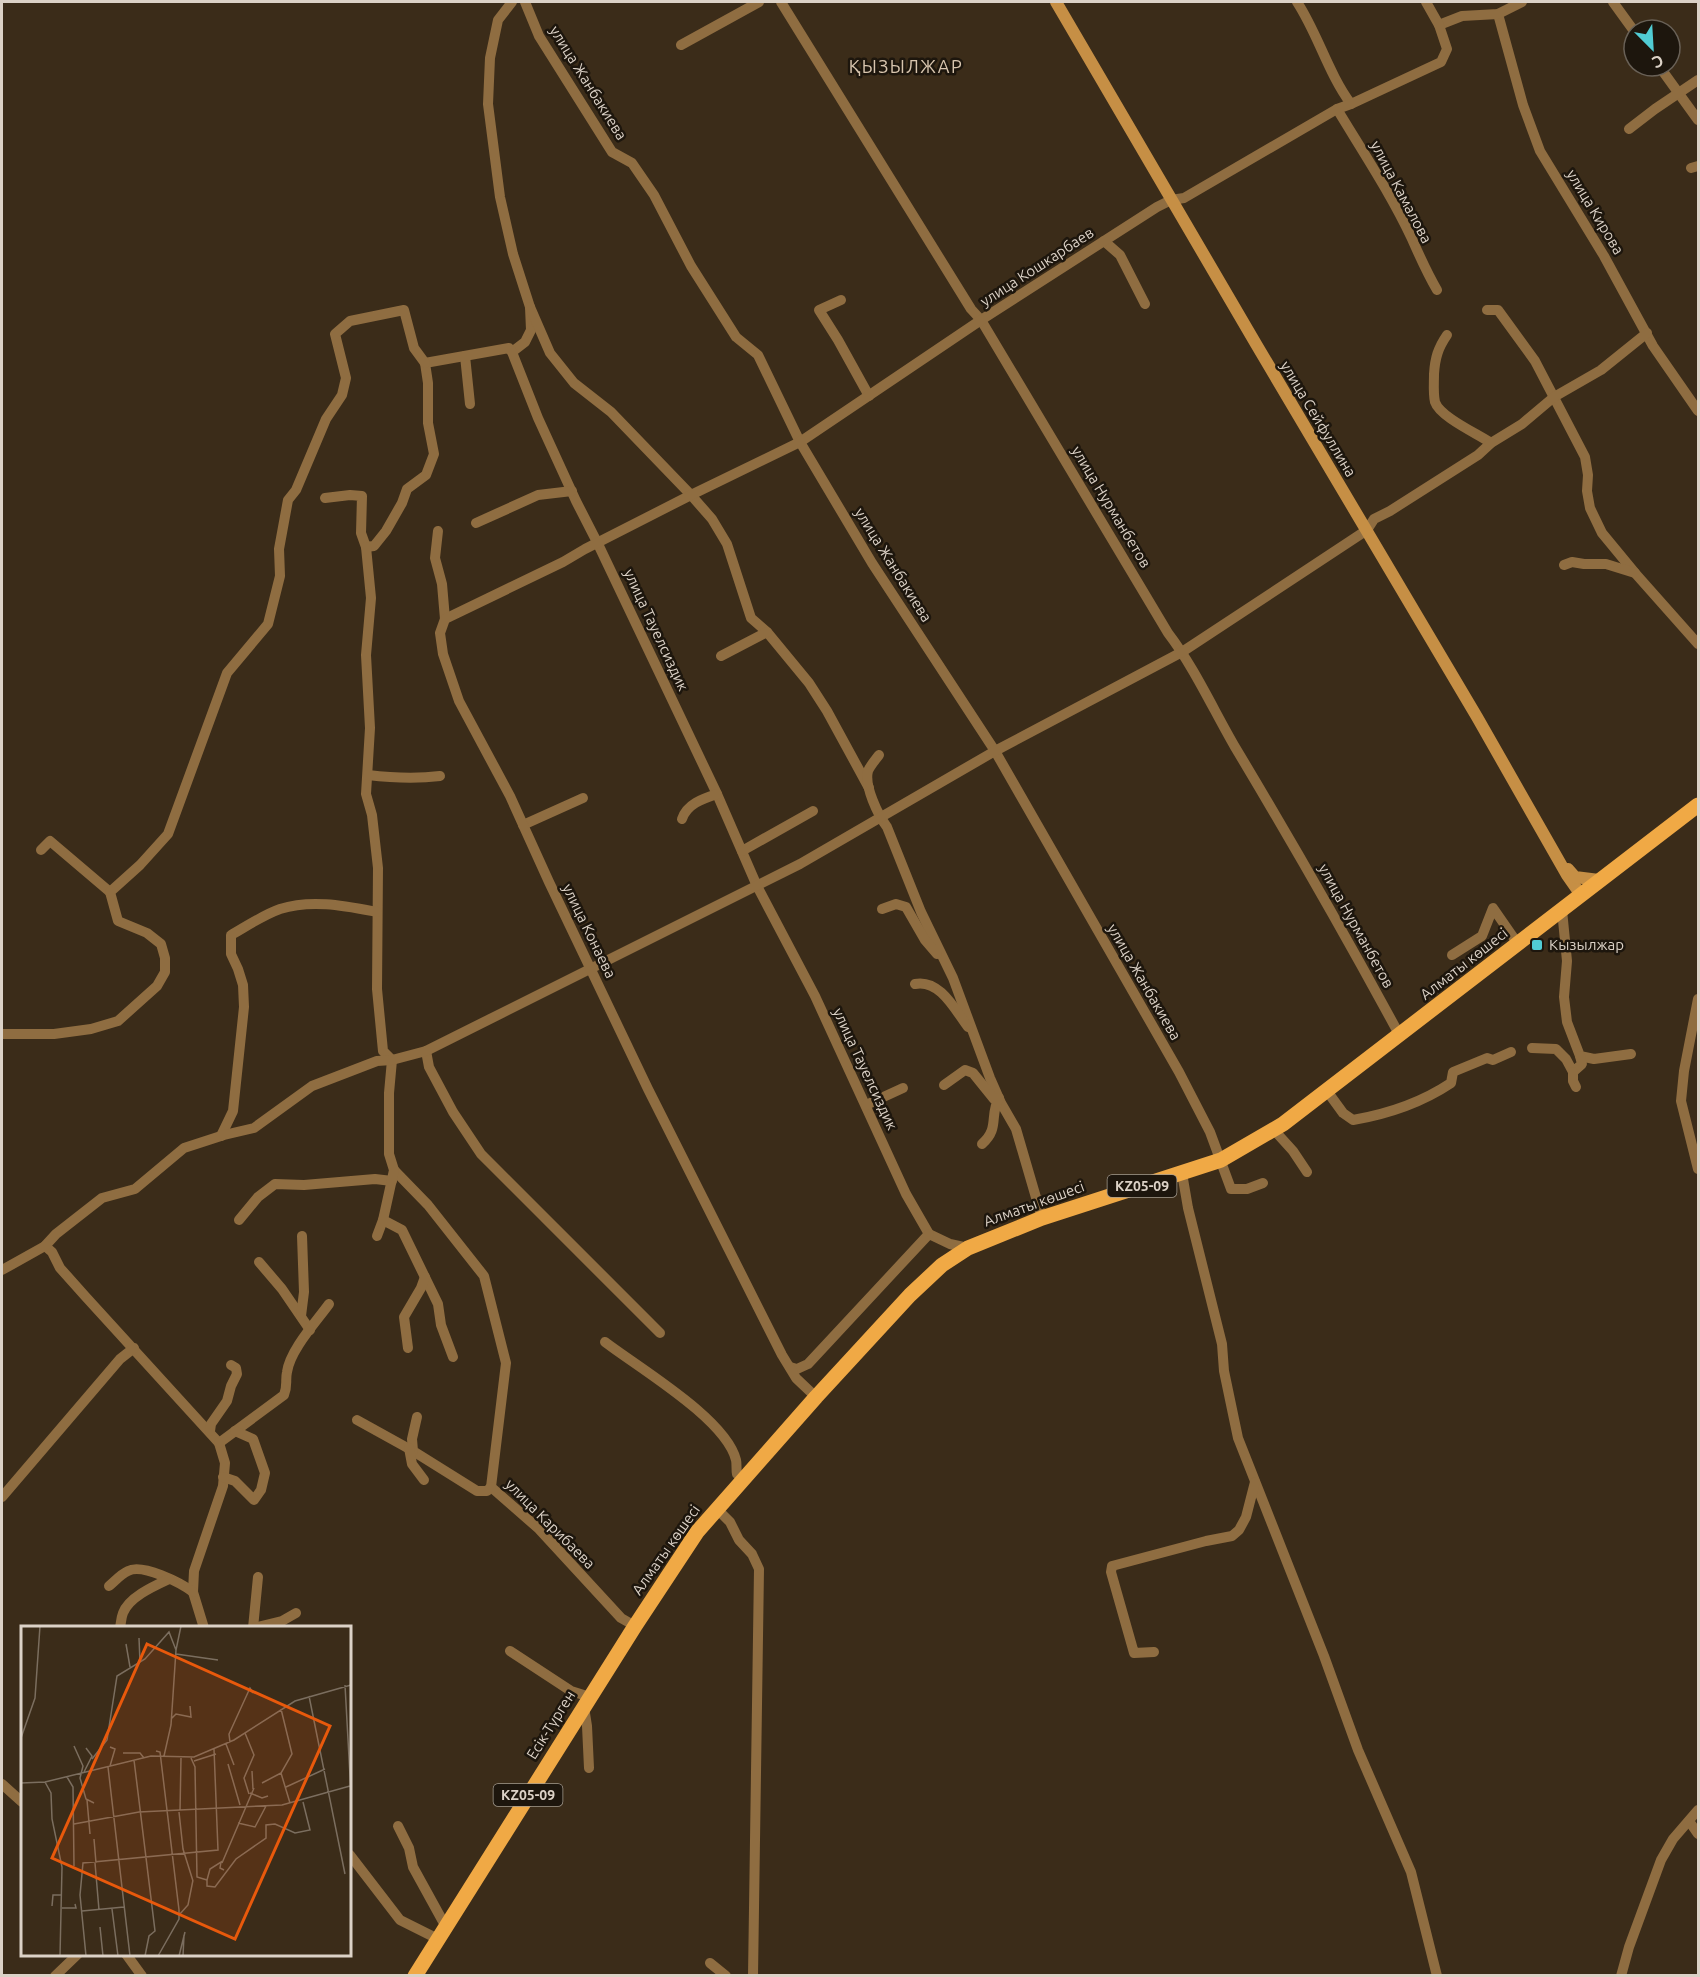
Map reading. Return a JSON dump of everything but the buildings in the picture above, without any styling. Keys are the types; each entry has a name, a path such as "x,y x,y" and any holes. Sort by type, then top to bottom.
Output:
{"main road":[{"name":"Алматы көшесі","path":"639,1621 697,1532 742,1479 910,1295 942,1265 968,1248 1042,1218 1221,1160 1274,1130 1400,1036 1698,805"},
{"name":"Есік-Түрген","path":"415,1976 639,1621"}],"street":[{"path":"512,2 498,20 490,58 488,104 500,197 513,254 530,306 550,353 574,383 611,412 712,519 727,544 751,618 767,632 809,683 827,711 869,788 921,912 946,963 999,1098 1016,1129 1042,1218"},
{"name":"улица Жанбакиева","path":"525,2 539,36 612,152 632,163 654,195 691,266 736,337 758,355 800,442 872,562 995,751 1179,1072 1210,1132 1231,1189 1247,1189 1263,1183"},
{"path":"681,45 759,2"},
{"name":"улица Нурманбетов","path":"781,2 925,236 971,309 981,320 1168,633 1182,652 1400,1036"},
{"name":"улица Сейфуллина","path":"1056,2 1367,530 1553,852 1581,895"},
{"path":"1297,2 1309,20 1327,62 1351,104"},
{"name":"улица Кошкарбаев","path":"598,544 691,495 800,442 981,320 1157,207 1171,200 1184,198 1337,109 1441,62 1447,49 1439,25 1426,2"},
{"path":"1439,25 1462,16 1498,14 1522,2"},
{"path":"1613,2 1625,18"},
{"name":"улица Кирова","path":"1498,14 1523,105 1540,151 1604,256 1653,346 1698,411"},
{"path":"1667,78 1698,120"},
{"path":"1629,129 1698,80"},
{"name":"улица Камалова","path":"1337,109 1377,175 1437,290"},
{"path":"1104,241 1120,255 1145,304"},
{"path":"841,300 819,310 869,396"},
{"path":"425,363 509,348 512,352 525,342 531,330 530,306"},
{"path":"110,892 140,866 168,834 227,673 268,624 280,576 279,549 288,500 296,490 326,419 342,395 346,378 335,334 350,321 404,310 414,348 425,363 428,383 428,423 434,454 426,475 408,489 386,531 374,546 366,547"},
{"path":"1487,310 1498,310 1535,361 1585,457 1590,508 1602,533 1698,644"},
{"path":"2,1270 45,1246 56,1234 102,1198 135,1189 184,1148 254,1128 312,1086 377,1060 392,1060 426,1052 800,864 995,751 1182,652 1367,530 1374,519 1478,455 1491,443 1522,424 1554,397 1601,370 1647,333"},
{"path":"1447,335 1437,348 1434,389 1436,405 1452,421 1491,443"},
{"path":"525,342 539,341 548,348"},
{"name":"улица Тауелсиздик","path":"512,352 538,418 717,794 757,886 815,996 906,1194 929,1234"},
{"path":"465,356 470,404"},
{"path":"476,523 538,495 572,491"},
{"path":"325,498 362,496 361,533 366,547 371,598 366,655 370,728 366,794 372,815 378,868 377,989 383,1051 392,1060"},
{"name":"улица Конаева","path":"438,531 435,558 442,584 445,619 440,633 442,654 459,701 510,796 549,882 715,1222 796,1378 816,1398"},
{"path":"445,619 598,544"},
{"path":"1564,565 1572,562 1606,564 1635,573"},
{"path":"721,656 767,632"},
{"path":"869,788 868,771 879,755"},
{"path":"368,775 391,778 440,776"},
{"path":"682,819 685,810 694,803 717,794"},
{"path":"523,825 584,798"},
{"path":"742,851 813,811"},
{"path":"2,1034 54,1034 92,1029 118,1021 157,986 165,972 165,958 161,944 147,933 118,921 110,892 50,841 41,850"},
{"name":"улица Сейфуллина","path":"1553,852 1575,877 1599,880"},
{"path":"220,1136 233,1111 244,1006 243,985 231,954 231,935 261,917 281,909 325,904 377,912"},
{"path":"882,909 896,904 906,908 916,921 925,940 946,963"},
{"path":"1452,955 1482,936 1493,908 1518,944"},
{"path":"1562,910 1567,961 1564,997 1566,1022 1582,1064 1574,1072"},
{"path":"915,984 934,986 949,1001 977,1043"},
{"path":"1698,999 1684,1071 1682,1101 1698,1169"},
{"path":"1532,1048 1556,1049 1574,1072 1573,1081 1576,1087"},
{"path":"426,1052 429,1067 453,1112 481,1154 660,1333"},
{"path":"1327,1091 1343,1113 1353,1120 1377,1116 1434,1094 1451,1083 1453,1072 1487,1058 1493,1060 1511,1052"},
{"path":"1580,1056 1594,1059 1631,1054"},
{"path":"377,1236 393,1175 390,1154 389,1093 392,1060"},
{"path":"944,1085 965,1070 973,1073 994,1098 999,1098"},
{"path":"866,1105 903,1088"},
{"path":"982,1144 991,1136 995,1106 999,1098"},
{"path":"1274,1130 1293,1151 1307,1172"},
{"path":"1182,1173 1188,1208 1222,1344 1224,1371 1238,1438 1324,1656 1358,1750 1411,1872 1437,1976"},
{"path":"239,1220 258,1197 275,1184 304,1185 375,1179 393,1175"},
{"name":"улица Карибаева","path":"393,1175 428,1205 484,1276 506,1363 491,1487 539,1529 621,1618 639,1621"},
{"path":"383,1220 402,1230 438,1304 441,1325 453,1357"},
{"path":"790,1367 797,1369 808,1364 929,1234 950,1244 968,1248"},
{"path":"301,1316 304,1292 302,1236"},
{"path":"45,1246 52,1251 60,1268 219,1443 225,1463 224,1477 214,1515 194,1571 193,1592 203,1626"},
{"path":"259,1262 310,1330"},
{"path":"408,1348 404,1317 425,1277"},
{"path":"219,1443 284,1395 288,1385 286,1372 301,1341 329,1304"},
{"path":"605,1342 689,1402 714,1427 736,1459 737,1474 742,1479"},
{"path":"2,1497 120,1359 134,1348"},
{"path":"210,1431 211,1424 227,1401 237,1374 236,1368 231,1365"},
{"path":"417,1417 412,1439 412,1464 424,1480"},
{"path":"357,1420 477,1491 487,1491 491,1487"},
{"path":"224,1477 236,1481 254,1500 261,1490 265,1473 253,1439 235,1431"},
{"path":"1154,1652 1134,1653 1111,1572 1112,1566 1232,1536 1239,1530 1246,1517 1255,1482"},
{"path":"717,1509 730,1522 739,1540 752,1554 759,1569 753,1976"},
{"path":"109,1586 129,1570 137,1568 181,1584 193,1592"},
{"path":"253,1626 258,1577"},
{"path":"120,1626 127,1605 159,1583 169,1579"},
{"path":"261,1626 282,1621 296,1613"},
{"path":"510,1651 587,1702 589,1768"},
{"path":"3,1790 21,1799"},
{"path":"1621,1976 1629,1947 1661,1860 1673,1839 1698,1810"},
{"path":"1689,1821 1698,1834"},
{"path":"398,1826 409,1848 413,1867 442,1933"},
{"path":"351,1856 400,1920 442,1933"},
{"path":"55,1976 76,1956"},
{"path":"127,1956 142,1976"},
{"path":"710,1963 726,1976"}],"place":[{"name":"Кызылжар","path":"1537,945"}],"district":[{"name":"ҚЫЗЫЛЖАР","path":"906,67"}]}
